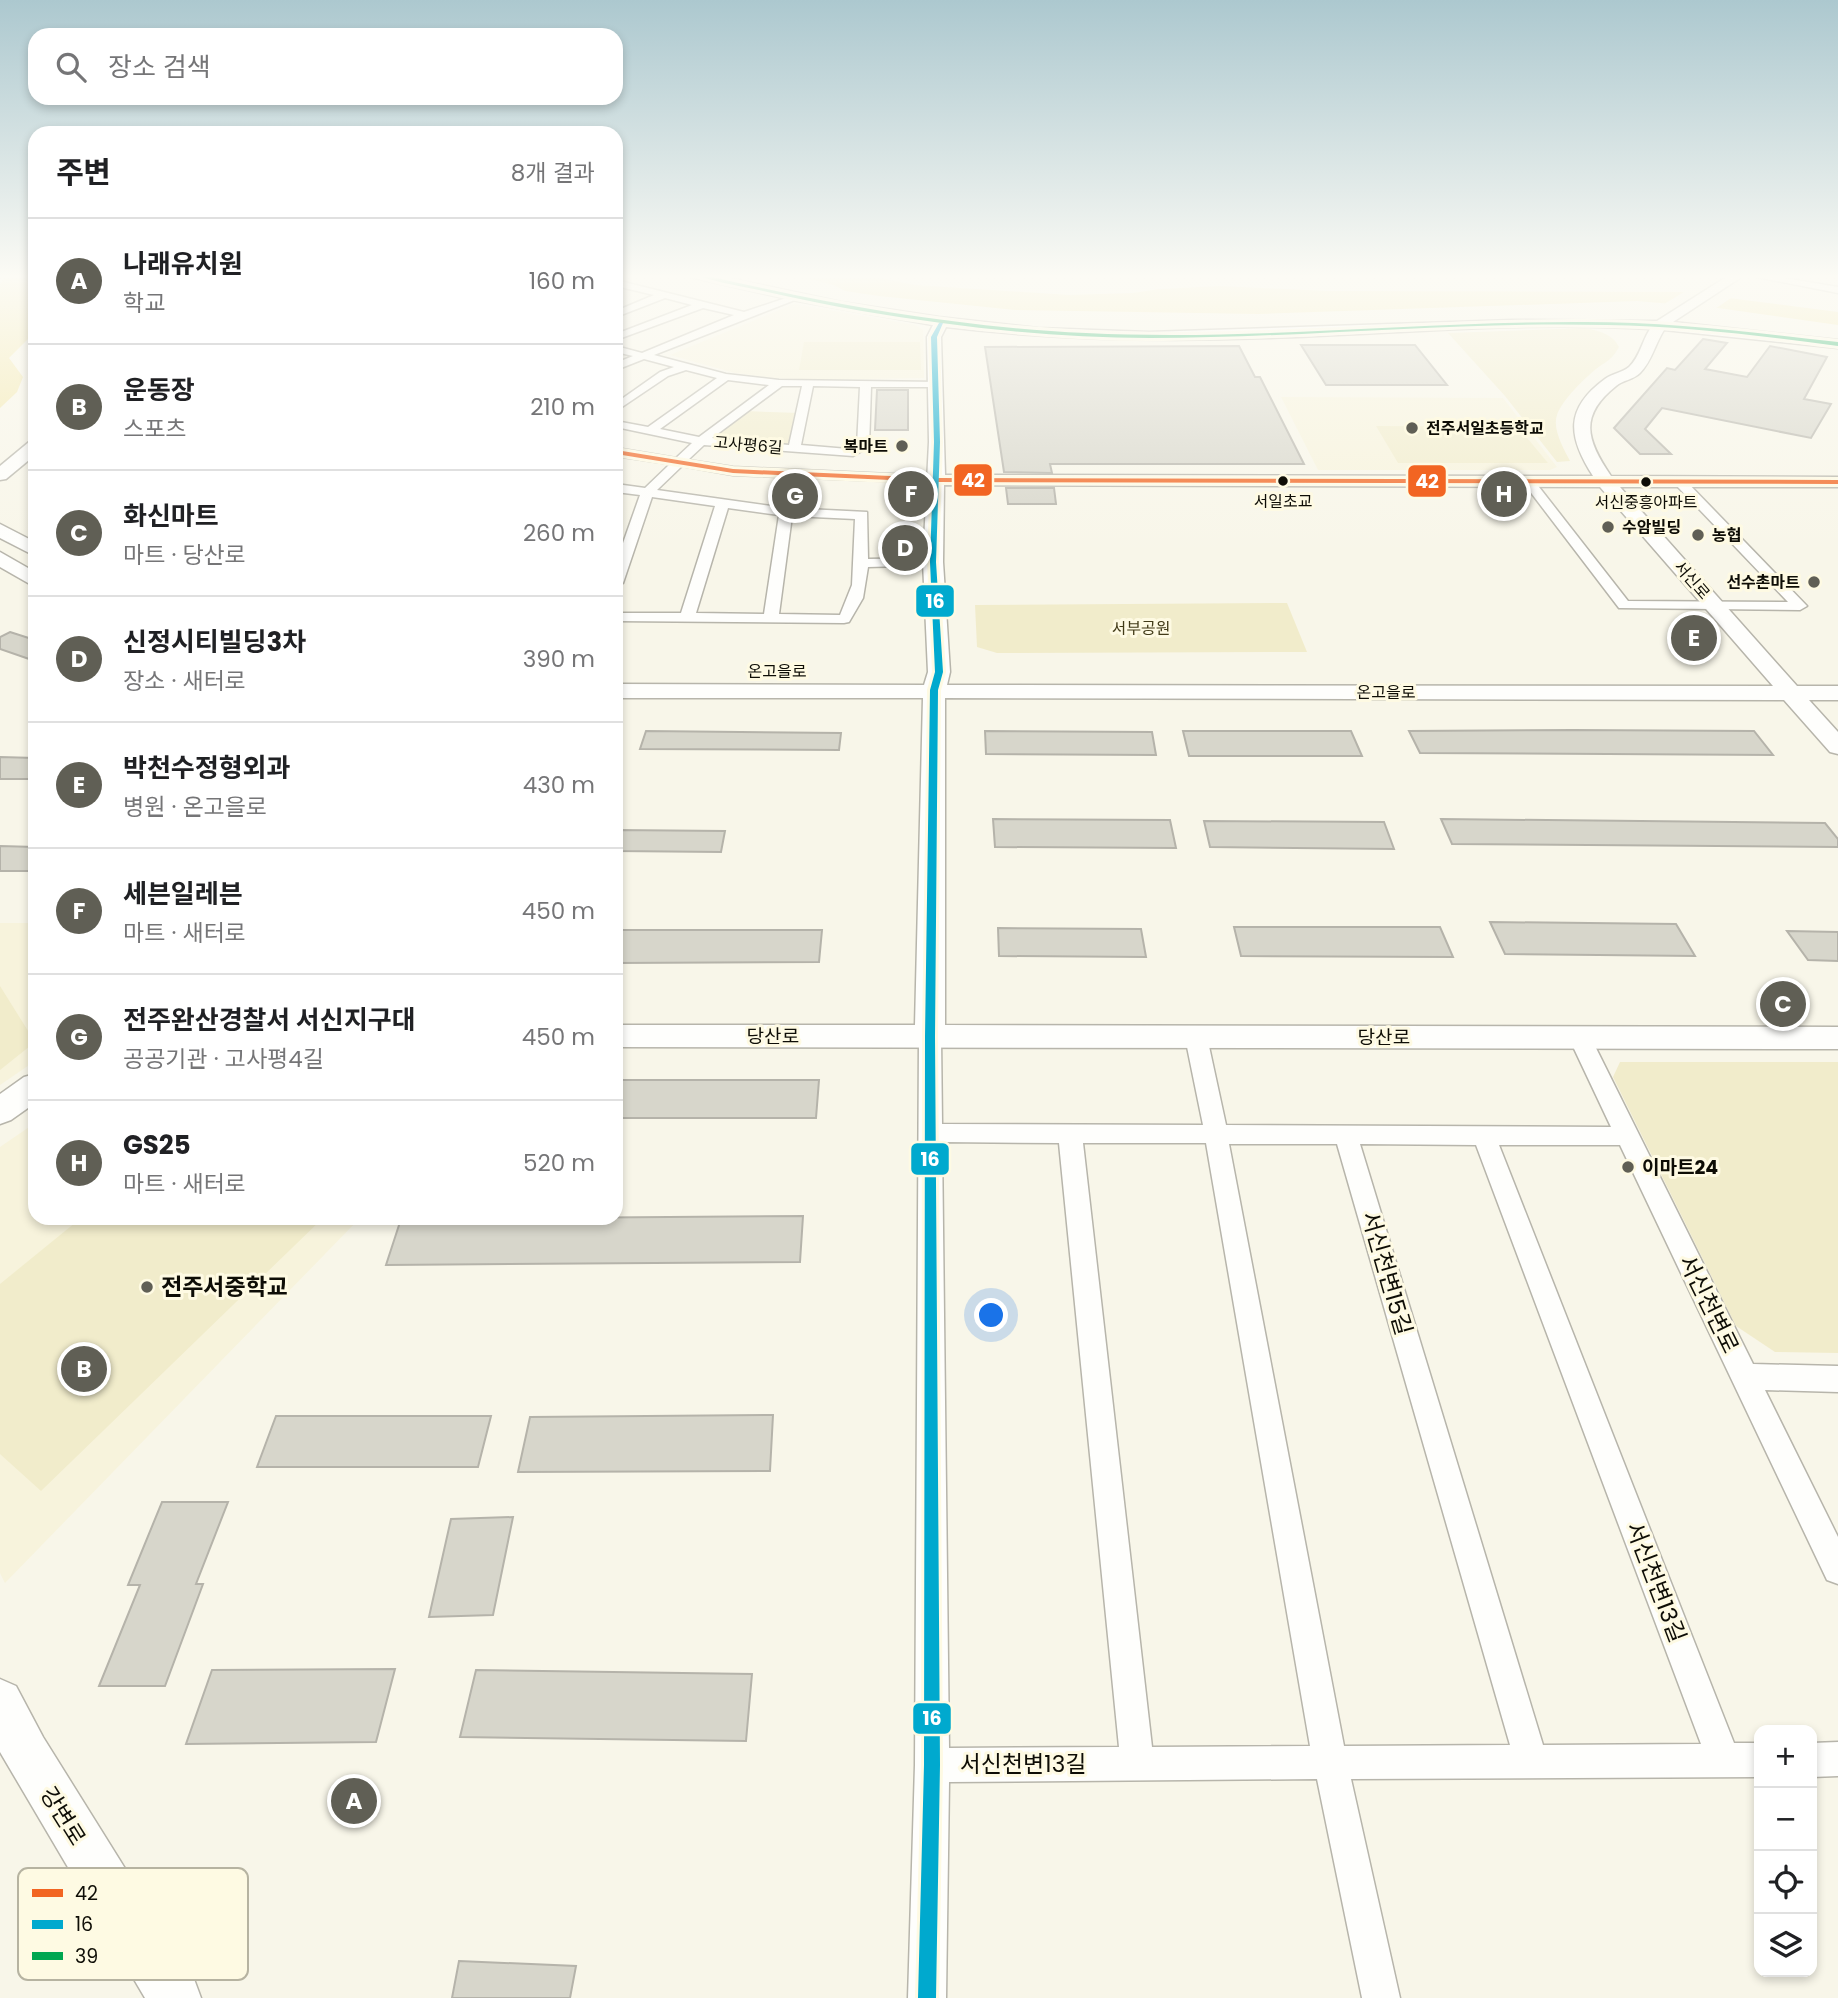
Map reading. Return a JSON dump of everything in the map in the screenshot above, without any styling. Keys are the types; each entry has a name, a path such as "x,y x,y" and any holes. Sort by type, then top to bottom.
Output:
{"street":[{"path":"623,403 664,374 684,367"},
{"path":"686,367 726,377 779,383 936,384"},
{"path":"932,1765 930,1037 936,681 933,562 935,367"},
{"name":"서신로","path":"1636,367 1631,373 1614,379 1600,393 1581,421 1584,451 1605,481 1838,747"},
{"path":"648,432 726,377"},
{"name":"고사평6길","path":"701,441 779,383"},
{"name":"고사평6길","path":"794,449 808,384"},
{"name":"고사평6길","path":"623,426 701,441 849,453 863,447 866,384"},
{"path":"623,563 647,493 701,441"},
{"path":"2,473 28,452"},
{"path":"623,453 765,473 935,480 1838,482"},
{"path":"0,495 28,472"},
{"path":"1528,481 1624,605 1714,606"},
{"name":"서신로","path":"1679,481 1800,606 1714,606"},
{"path":"623,489 786,512 862,515 861,563 853,611 845,619 623,617"},
{"path":"687,619 723,502"},
{"path":"771,619 786,512"},
{"path":"0,530 28,546"},
{"path":"0,558 28,576"},
{"path":"861,563 933,562"},
{"name":"온고을로","path":"623,670 936,681 1838,693"},
{"name":"온고을로","path":"623,691 936,681 1838,674"},
{"name":"당산로","path":"623,1036 1838,1038"},
{"path":"1196,1037 1330,1762 1381,1998"},
{"name":"서신천변로","path":"1580,1038 1838,1569"},
{"path":"0,1111 28,1091"},
{"path":"930,1133 1628,1136"},
{"path":"1070,1134 1137,1763"},
{"name":"서신천변15길","path":"1346,1135 1531,1762"},
{"name":"서신천변13길","path":"1484,1135 1724,1760"},
{"path":"1745,1377 1838,1378"},
{"name":"강변로","path":"0,1702 26,1754 96,1868"},
{"path":"1817,1760 1838,1759"},
{"name":"서신천변13길","path":"927,1998 932,1765 1754,1760"},
{"name":"강변로","path":"164,1980 175,1998"}],"shaded area":[{"path":"0,367 16,367 23,377 17,392 0,408"},
{"path":"714,367 924,367 924,378 799,380 735,373"},
{"name":"전주서일초등학교","path":"1281,397 1503,398 1557,467 1550,470 1318,470"},
{"path":"0,923 28,923 28,1066 0,1085"},
{"name":"전주서중학교","path":"28,1128 28,1225 353,1225 5,1583 0,1573 0,1147"}],"green space":[{"path":"799,367 921,367 921,370 799,370"},
{"path":"1479,367 1598,367 1568,396 1557,415 1559,439 1570,461 1557,462"},
{"path":"744,411 800,413 794,443 787,446 721,441 716,434"},
{"path":"1376,426 1518,427 1548,463 1398,463"},
{"name":"서부공원","path":"1287,603 1307,652 997,653 977,647 975,605"},
{"path":"0,986 28,1031 28,1048 0,1070"},
{"path":"1620,1062 1838,1062 1838,1353 1775,1352 1736,1326 1613,1077"},
{"name":"전주서중학교","path":"72,1225 316,1225 41,1491 0,1454 0,1284"}],"building":[{"path":"988,367 1250,367 1255,377 1260,377 1304,464 1050,464 1052,473 1004,472"},
{"path":"1315,367 1433,367 1447,385 1326,385"},
{"path":"1677,367 1706,367 1705,369 1747,377 1754,367 1821,367 1804,399 1831,404 1811,438 1662,408 1645,429 1671,454 1640,454 1614,428 1667,368 1675,370"},
{"path":"877,390 908,390 908,430 875,430"},
{"path":"1006,488 1054,488 1056,504 1008,504"},
{"path":"899,530 922,530 921,555 897,556"},
{"path":"10,632 28,638 28,659 0,649 0,637"},
{"path":"646,731 841,733 839,750 640,749"},
{"path":"985,731 1152,732 1156,755 986,754"},
{"path":"1183,731 1351,731 1362,756 1189,756"},
{"path":"1409,731 1754,731 1773,755 1420,753"},
{"path":"0,757 28,758 28,779 0,779"},
{"path":"993,819 1170,820 1176,848 995,847"},
{"path":"1441,819 1825,823 1838,839 1838,847 1452,844"},
{"path":"1204,821 1384,822 1394,849 1210,847"},
{"path":"623,830 725,831 721,852 623,851"},
{"path":"0,846 28,847 28,871 0,871"},
{"path":"1490,922 1676,924 1695,956 1505,954"},
{"path":"1234,927 1440,927 1453,957 1241,956"},
{"path":"998,928 1141,929 1146,957 999,956"},
{"path":"623,930 822,930 819,962 623,963"},
{"path":"1787,931 1838,932 1838,961 1808,960"},
{"path":"623,1080 819,1080 816,1118 623,1118"},
{"path":"803,1216 800,1262 386,1265 399,1225 623,1225 623,1217"},
{"path":"773,1415 770,1471 518,1472 530,1417"},
{"path":"276,1416 491,1416 478,1467 257,1467"},
{"path":"162,1502 228,1502 196,1584 203,1584 165,1686 99,1686 140,1585 128,1585"},
{"path":"513,1517 493,1615 429,1617 451,1519"},
{"path":"395,1669 376,1742 186,1744 212,1670"},
{"path":"476,1670 752,1674 746,1741 460,1737"},
{"path":"459,1961 576,1966 570,1998 452,1998"}],"transit line":[{"name":"16","path":"927,1998 932,1765 930,1037 934,690 939,672 933,562 937,442 935,367"},
{"name":"42","path":"623,453 733,471 935,480 1838,482"}],"place":[{"name":"전주서일초등학교","path":"1412,428"},
{"name":"복마트","path":"902,446"},
{"name":"서일초교","path":"1283,481"},
{"name":"서신중흥아파트","path":"1646,482"},
{"name":"세븐일레븐","path":"911,494"},
{"name":"GS25","path":"1504,494"},
{"name":"전주완산경찰서 서신지구대","path":"795,496"},
{"name":"수암빌딩","path":"1608,527"},
{"name":"농협","path":"1698,535"},
{"name":"신정시티빌딩3차","path":"905,548"},
{"name":"선수촌마트","path":"1814,582"},
{"name":"박천수정형외과","path":"1694,638"},
{"name":"화신마트","path":"1783,1004"},
{"name":"이마트24","path":"1628,1167"},
{"name":"전주서중학교","path":"147,1287"},
{"name":"운동장","path":"84,1369"},
{"name":"나래유치원","path":"354,1801"}]}
